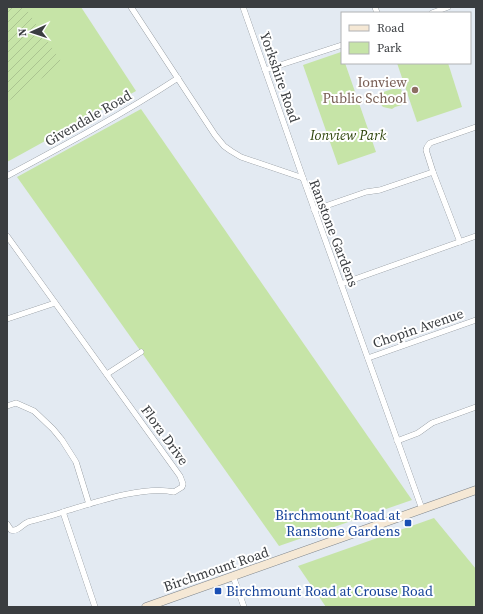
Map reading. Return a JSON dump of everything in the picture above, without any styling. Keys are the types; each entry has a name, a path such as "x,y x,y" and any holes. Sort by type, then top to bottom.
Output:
{"main road":[{"name":"Birchmount Road","path":"146,607 476,490"}],"street":[{"name":"Ranstone Gardens","path":"131,7 215,135 224,146 241,157 303,178 422,509"},
{"name":"Yorkshire Road","path":"243,7 303,178"},
{"path":"435,12 448,7"},
{"path":"265,70 341,45"},
{"name":"Givendale Road","path":"7,176 48,155 178,78"},
{"path":"460,242 432,172 426,150 430,144 476,127"},
{"path":"314,210 432,172"},
{"name":"Flora Drive","path":"7,236 180,476 182,484 182,487 174,492 165,490 133,494 89,504 22,524 18,530 14,531 11,530 7,524"},
{"path":"341,284 476,236"},
{"path":"7,320 55,303"},
{"name":"Chopin Avenue","path":"368,358 476,320"},
{"path":"107,374 141,352"},
{"path":"7,406 16,402 34,411 53,429 76,462 89,504"},
{"path":"397,441 418,433 432,423 476,407"},
{"path":"63,512 95,607"},
{"path":"233,576 244,607"}],"green space":[{"path":"7,7 81,7 136,91 7,162"},
{"path":"25,7 63,64 53,71 49,71 48,74 7,102 7,8"},
{"name":"Ionview Park","path":"341,52 341,64 345,64 376,152 338,165 303,65"},
{"path":"397,64 448,64 462,107 417,122"},
{"path":"393,89 401,89 404,96 401,102 402,105 392,109 383,107 377,100 384,92"},
{"path":"141,109 412,500 279,546 17,177"},
{"path":"434,518 476,569 476,607 326,607 298,566"}],"place":[{"name":"Ionview Public School","path":"415,90"},
{"name":"Birchmount Road at Ranstone Gardens","path":"408,523"},
{"name":"Birchmount Road at Crouse Road","path":"218,591"}]}
